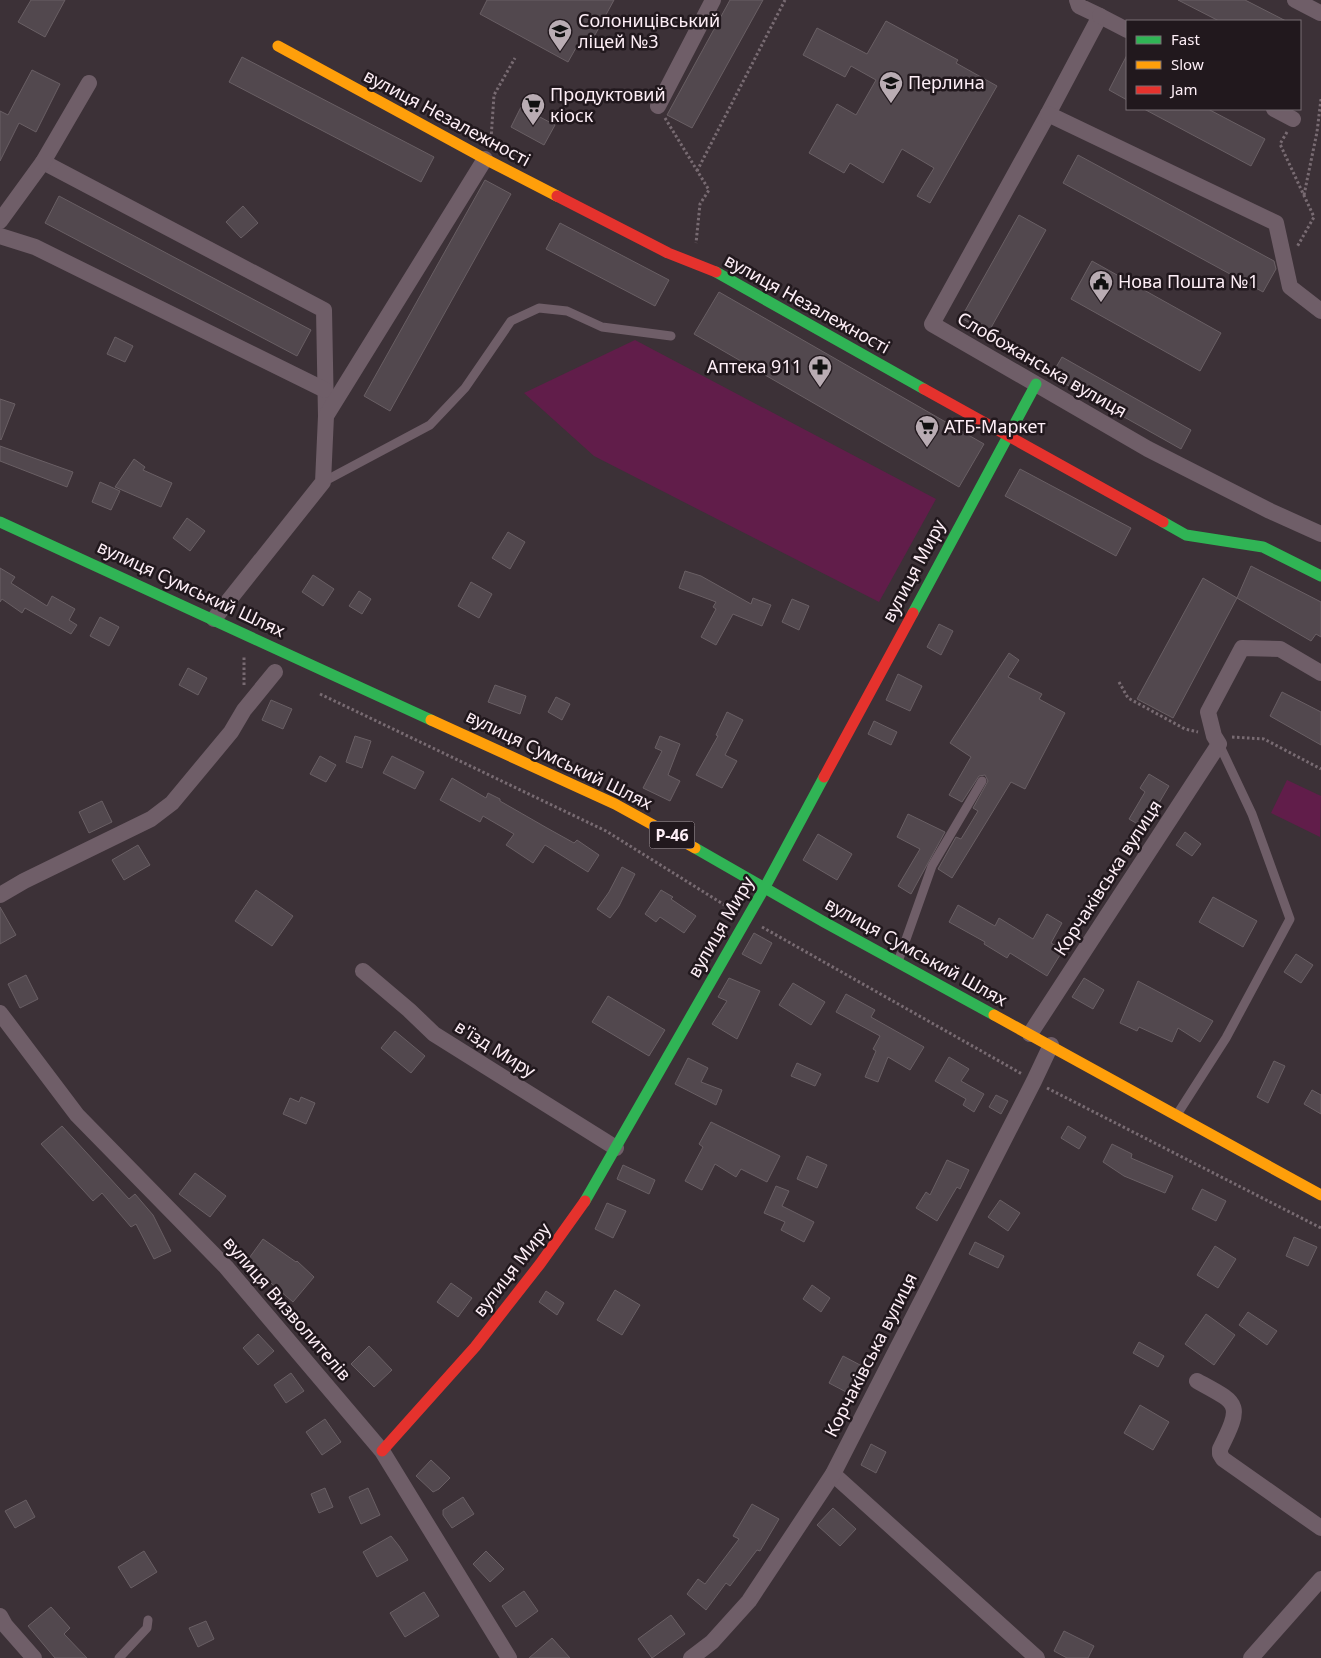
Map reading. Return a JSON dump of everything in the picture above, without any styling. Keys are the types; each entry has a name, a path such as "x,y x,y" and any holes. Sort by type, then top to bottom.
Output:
{"street":[{"path":"658,106 713,0"},
{"path":"1077,0 1079,6 1126,29"},
{"path":"1295,0 1320,13"},
{"name":"Слобожанська вулиця","path":"1100,16 932,324 1148,449 1270,511 1321,534"},
{"name":"вулиця Незалежності","path":"278,46 487,160 668,253 714,271 1186,536 1263,547 1321,576"},
{"path":"0,221 43,162 89,83"},
{"path":"1276,110 1293,119"},
{"path":"1048,114 1276,223 1290,287 1321,311"},
{"path":"326,416 487,160"},
{"path":"43,162 324,310 326,416 323,482 214,619"},
{"path":"0,236 35,247 325,390"},
{"name":"вулиця Миру","path":"382,1451 475,1347 579,1211 765,887 1036,384"},
{"name":"вулиця Сумський Шлях","path":"0,522 615,804 824,922 1321,1195"},
{"path":"1219,744 1214,736 1208,712 1242,648 1280,649 1321,673"},
{"path":"0,895 24,881 151,820 172,803 231,732 244,710 275,672"},
{"name":"Корчаківська вулиця","path":"1030,1034 1219,744"},
{"name":"в'їзд Миру","path":"363,971 434,1034 616,1148"},
{"name":"вулиця Визволителів","path":"0,1012 77,1115 226,1267 382,1451 509,1658"},
{"name":"Корчаківська вулиця","path":"691,1658 712,1642 749,1601 833,1474 1051,1045"},
{"path":"1197,1381 1226,1397 1233,1404 1234,1416 1220,1451 1223,1459 1321,1528"},
{"path":"833,1474 1037,1658"},
{"path":"1250,1658 1321,1579"},
{"path":"0,1616 5,1625 34,1658"}],"lane":[{"path":"323,482 430,425 465,388 510,322 539,308 567,311 602,327 671,336"},
{"path":"1177,1115 1226,1038 1290,919 1252,814 1219,744"},
{"path":"898,962 932,866 982,781"},
{"path":"118,1658 147,1628 148,1620"}],"path":[{"path":"698,171 786,0"},
{"path":"487,160 494,95 515,58"},
{"path":"1304,196 1317,132 1321,99"},
{"path":"658,106 709,190 700,204 694,262"},
{"path":"1286,267 1314,218 1280,144 1293,119"},
{"path":"244,710 244,658 247,634"},
{"path":"235,654 252,661"},
{"path":"320,694 606,831 746,918 1034,1081 1321,1228"}],"shaded area":[{"path":"635,340 936,499 879,602 594,456 524,393"},
{"path":"1287,780 1321,796 1320,837 1271,813"}],"building":[{"path":"31,0 65,0 45,37 18,22"},
{"path":"487,0 614,0 590,44 581,39 568,62 480,14"},
{"path":"730,0 763,0 692,128 667,115"},
{"path":"1178,0 1245,0 1284,20 1217,20"},
{"path":"886,21 958,60 956,63 997,86 930,203 917,196 934,168 902,149 883,183 850,163 844,173 809,153 837,104 856,115 876,80 851,66 845,77 803,55 817,28 867,54"},
{"path":"242,57 434,157 421,182 229,82"},
{"path":"1126,57 1126,99 1109,90"},
{"path":"32,70 60,84 36,132 19,123 0,161 0,111 8,115"},
{"name":"Продуктовий кіоск","path":"521,107 555,125 544,145 511,127"},
{"path":"1146,110 1210,110 1265,139 1251,166"},
{"path":"1078,155 1274,261 1276,269 1263,292 1063,183"},
{"path":"485,180 511,194 390,411 364,396"},
{"path":"59,196 311,330 297,356 45,223"},
{"path":"243,206 258,223 241,238 226,222"},
{"path":"1019,215 1046,230 988,333 961,318"},
{"path":"560,223 669,280 655,306 546,249"},
{"path":"1092,261 1221,333 1200,371 1071,299"},
{"path":"719,292 984,444 959,487 694,334"},
{"path":"115,337 133,346 125,362 107,354"},
{"path":"1062,357 1191,430 1181,449 1051,376"},
{"path":"0,399 15,404 1,440 0,439"},
{"path":"0,446 73,472 67,487 0,461"},
{"path":"134,459 145,467 143,470 172,483 161,507 115,487"},
{"path":"1020,469 1131,528 1116,556 1005,496"},
{"path":"100,482 120,491 111,510 92,502"},
{"path":"187,518 205,531 190,551 173,538"},
{"path":"508,532 525,542 510,569 492,558"},
{"path":"1251,566 1321,602 1321,637 1316,634 1311,641 1237,598"},
{"path":"0,568 15,577 11,583 47,606 52,596 75,609 69,620 77,625 71,634 25,608 22,613 2,599 0,602"},
{"path":"685,571 701,576 751,604 753,598 771,605 762,626 733,614 716,645 701,637 716,609 713,607 716,602 679,588"},
{"path":"313,575 334,589 323,606 302,592"},
{"path":"1203,578 1237,598 1173,718 1137,699"},
{"path":"471,582 492,594 479,618 458,606"},
{"path":"359,591 371,599 362,614 349,606"},
{"path":"792,599 809,606 799,630 782,622"},
{"path":"100,617 119,627 109,646 90,636"},
{"path":"939,624 953,631 941,655 927,647"},
{"path":"1009,653 1019,660 1008,677 1042,694 1039,699 1065,713 1025,789 1011,782 952,878 938,869 956,837 961,839 978,811 973,808 988,781 985,775 979,776 962,802 949,795 971,757 950,743"},
{"path":"188,668 207,678 198,695 179,685"},
{"path":"898,674 922,686 910,711 886,700"},
{"path":"495,685 526,696 520,714 488,702"},
{"path":"1282,692 1321,712 1321,745 1270,716"},
{"path":"556,697 570,704 562,720 548,712"},
{"path":"271,700 292,709 283,729 262,720"},
{"path":"727,712 743,720 725,755 737,761 722,788 696,775 718,736 716,735"},
{"path":"874,721 897,732 891,745 868,734"},
{"path":"355,736 371,741 362,768 346,762"},
{"path":"660,736 680,744 668,775 680,781 670,801 643,788 662,751 655,748"},
{"path":"320,756 336,765 326,782 310,774"},
{"path":"392,756 424,772 415,789 383,773"},
{"path":"1149,774 1169,786 1153,813 1157,815 1148,830 1129,819 1145,792 1140,788"},
{"path":"452,778 486,798 488,793 500,799 500,801 574,843 577,840 599,855 588,872 545,845 533,863 506,845 514,834 483,816 480,822 440,800"},
{"path":"102,801 112,822 89,833 79,812"},
{"path":"908,814 945,832 911,894 898,886 920,849 897,837"},
{"path":"1185,832 1201,844 1192,856 1176,845"},
{"path":"818,834 852,854 837,880 803,860"},
{"path":"138,845 150,865 124,880 112,860"},
{"path":"622,867 635,874 619,906 610,918 597,909 609,892"},
{"path":"256,890 293,916 272,946 235,921"},
{"path":"661,890 673,897 671,899 696,916 684,933 660,917 656,922 645,914"},
{"path":"1213,897 1257,921 1243,947 1199,922"},
{"path":"958,905 995,926 999,918 1033,939 1047,914 1062,923 1051,943 1063,950 1047,976 1010,953 1007,958 984,944 985,942 949,922"},
{"path":"0,907 16,935 0,944"},
{"path":"754,933 772,943 761,964 742,954"},
{"path":"1296,954 1313,965 1301,983 1284,972"},
{"path":"26,975 38,999 20,1008 8,984"},
{"path":"729,978 760,991 737,1039 712,1024 727,1001 718,997"},
{"path":"1084,978 1104,990 1093,1009 1072,997"},
{"path":"1138,981 1213,1021 1200,1042 1178,1028 1172,1042 1139,1027 1137,1031 1120,1023"},
{"path":"793,983 825,1002 811,1025 779,1005"},
{"path":"846,994 875,1010 871,1017 924,1047 910,1070 888,1057 878,1082 865,1077 876,1051 873,1049 880,1036 836,1012"},
{"path":"608,996 665,1030 649,1056 592,1022"},
{"path":"395,1031 425,1056 411,1073 381,1048"},
{"path":"949,1057 969,1069 961,1081 984,1094 974,1112 963,1105 966,1099 935,1081"},
{"path":"688,1058 708,1068 701,1082 722,1090 716,1105 675,1084"},
{"path":"1274,1061 1285,1066 1268,1103 1257,1097"},
{"path":"797,1063 821,1074 815,1086 791,1076"},
{"path":"1312,1090 1321,1095 1321,1114 1304,1104"},
{"path":"996,1095 1008,1101 1001,1114 989,1107"},
{"path":"301,1097 315,1103 306,1124 283,1114 290,1098 299,1102"},
{"path":"711,1122 780,1156 767,1182 741,1169 736,1177 715,1164 702,1190 685,1181 703,1147 699,1144"},
{"path":"62,1126 129,1199 135,1194 153,1215 171,1251 154,1259 136,1224 131,1227 102,1193 93,1201 41,1144"},
{"path":"1068,1126 1086,1137 1079,1149 1061,1138"},
{"path":"1112,1144 1132,1154 1131,1158 1173,1176 1165,1193 1124,1176 1103,1162"},
{"path":"807,1156 827,1165 817,1188 797,1179"},
{"path":"947,1160 969,1170 960,1189 957,1187 937,1221 916,1208 926,1192 930,1195"},
{"path":"623,1165 655,1180 649,1194 617,1179"},
{"path":"195,1173 226,1196 210,1217 179,1194"},
{"path":"776,1186 789,1191 782,1206 814,1222 804,1242 781,1230 785,1222 764,1213"},
{"path":"1202,1189 1226,1201 1216,1221 1192,1209"},
{"path":"1000,1200 1020,1213 1008,1231 988,1217"},
{"path":"607,1203 626,1211 613,1238 595,1229"},
{"path":"1294,1237 1317,1247 1308,1266 1286,1256"},
{"path":"263,1239 297,1261 314,1277 293,1302 265,1278 244,1265"},
{"path":"975,1242 1004,1256 998,1268 969,1254"},
{"path":"1215,1246 1236,1259 1218,1288 1197,1275"},
{"path":"451,1283 472,1298 458,1317 437,1302"},
{"path":"812,1285 830,1298 821,1312 803,1299"},
{"path":"615,1290 640,1305 622,1335 597,1320"},
{"path":"546,1291 564,1303 557,1315 539,1302"},
{"path":"1248,1312 1277,1331 1267,1345 1239,1325"},
{"path":"1206,1314 1235,1335 1214,1365 1185,1344"},
{"path":"258,1334 274,1351 258,1365 243,1348"},
{"path":"1139,1342 1164,1356 1158,1367 1133,1353"},
{"path":"369,1346 392,1370 374,1387 351,1364"},
{"path":"843,1356 862,1366 848,1393 829,1383"},
{"path":"291,1373 304,1391 286,1403 274,1385"},
{"path":"1140,1405 1169,1422 1153,1450 1124,1433"},
{"path":"325,1419 341,1442 322,1455 306,1432"},
{"path":"871,1444 886,1452 876,1473 861,1465"},
{"path":"431,1460 450,1478 433,1492 416,1476"},
{"path":"325,1488 333,1507 319,1513 311,1494"},
{"path":"368,1488 380,1515 361,1524 349,1497"},
{"path":"463,1497 474,1514 452,1528 443,1515 443,1510"},
{"path":"26,1500 35,1517 15,1528 5,1511"},
{"path":"752,1504 779,1519 760,1551 757,1550 730,1586 726,1583 706,1610 687,1594 698,1579 705,1584 739,1539 733,1536"},
{"path":"833,1508 856,1529 840,1546 817,1525"},
{"path":"391,1536 408,1560 377,1577 363,1552"},
{"path":"144,1551 157,1572 131,1588 118,1567"},
{"path":"486,1551 504,1569 490,1582 473,1564"},
{"path":"524,1591 538,1611 516,1627 502,1606"},
{"path":"424,1592 439,1616 405,1637 390,1613"},
{"path":"51,1607 70,1628 64,1634 87,1658 55,1658 28,1626"},
{"path":"671,1615 685,1634 652,1658 638,1639"},
{"path":"206,1621 214,1639 198,1647 189,1628"},
{"path":"1064,1631 1094,1646 1088,1658 1067,1658 1054,1651"},
{"path":"552,1638 570,1658 529,1658"}],"traffic: fast":[{"path":"716,272 924,389"},
{"path":"913,613 1036,384"},
{"path":"0,522 431,720"},
{"path":"1163,522 1186,535 1263,547 1321,576"},
{"path":"585,1201 765,887 824,777"},
{"path":"695,848 824,922 994,1015"}],"traffic: slow":[{"path":"278,46 557,196"},
{"path":"431,720 615,804 695,848"},
{"path":"994,1015 1321,1195"}],"traffic: jam":[{"path":"557,196 668,253 716,272"},
{"path":"924,389 1163,522"},
{"path":"824,777 913,613"},
{"path":"382,1451 475,1347 540,1264 585,1201"}],"place":[{"name":"Солоницівський ліцей №3","path":"560,52"},
{"name":"Перлина","path":"891,104"},
{"name":"Продуктовий кіоск","path":"533,126"},
{"name":"Нова Пошта №1","path":"1101,303"},
{"name":"Аптека 911","path":"820,388"},
{"name":"АТБ-Маркет","path":"927,448"}]}
